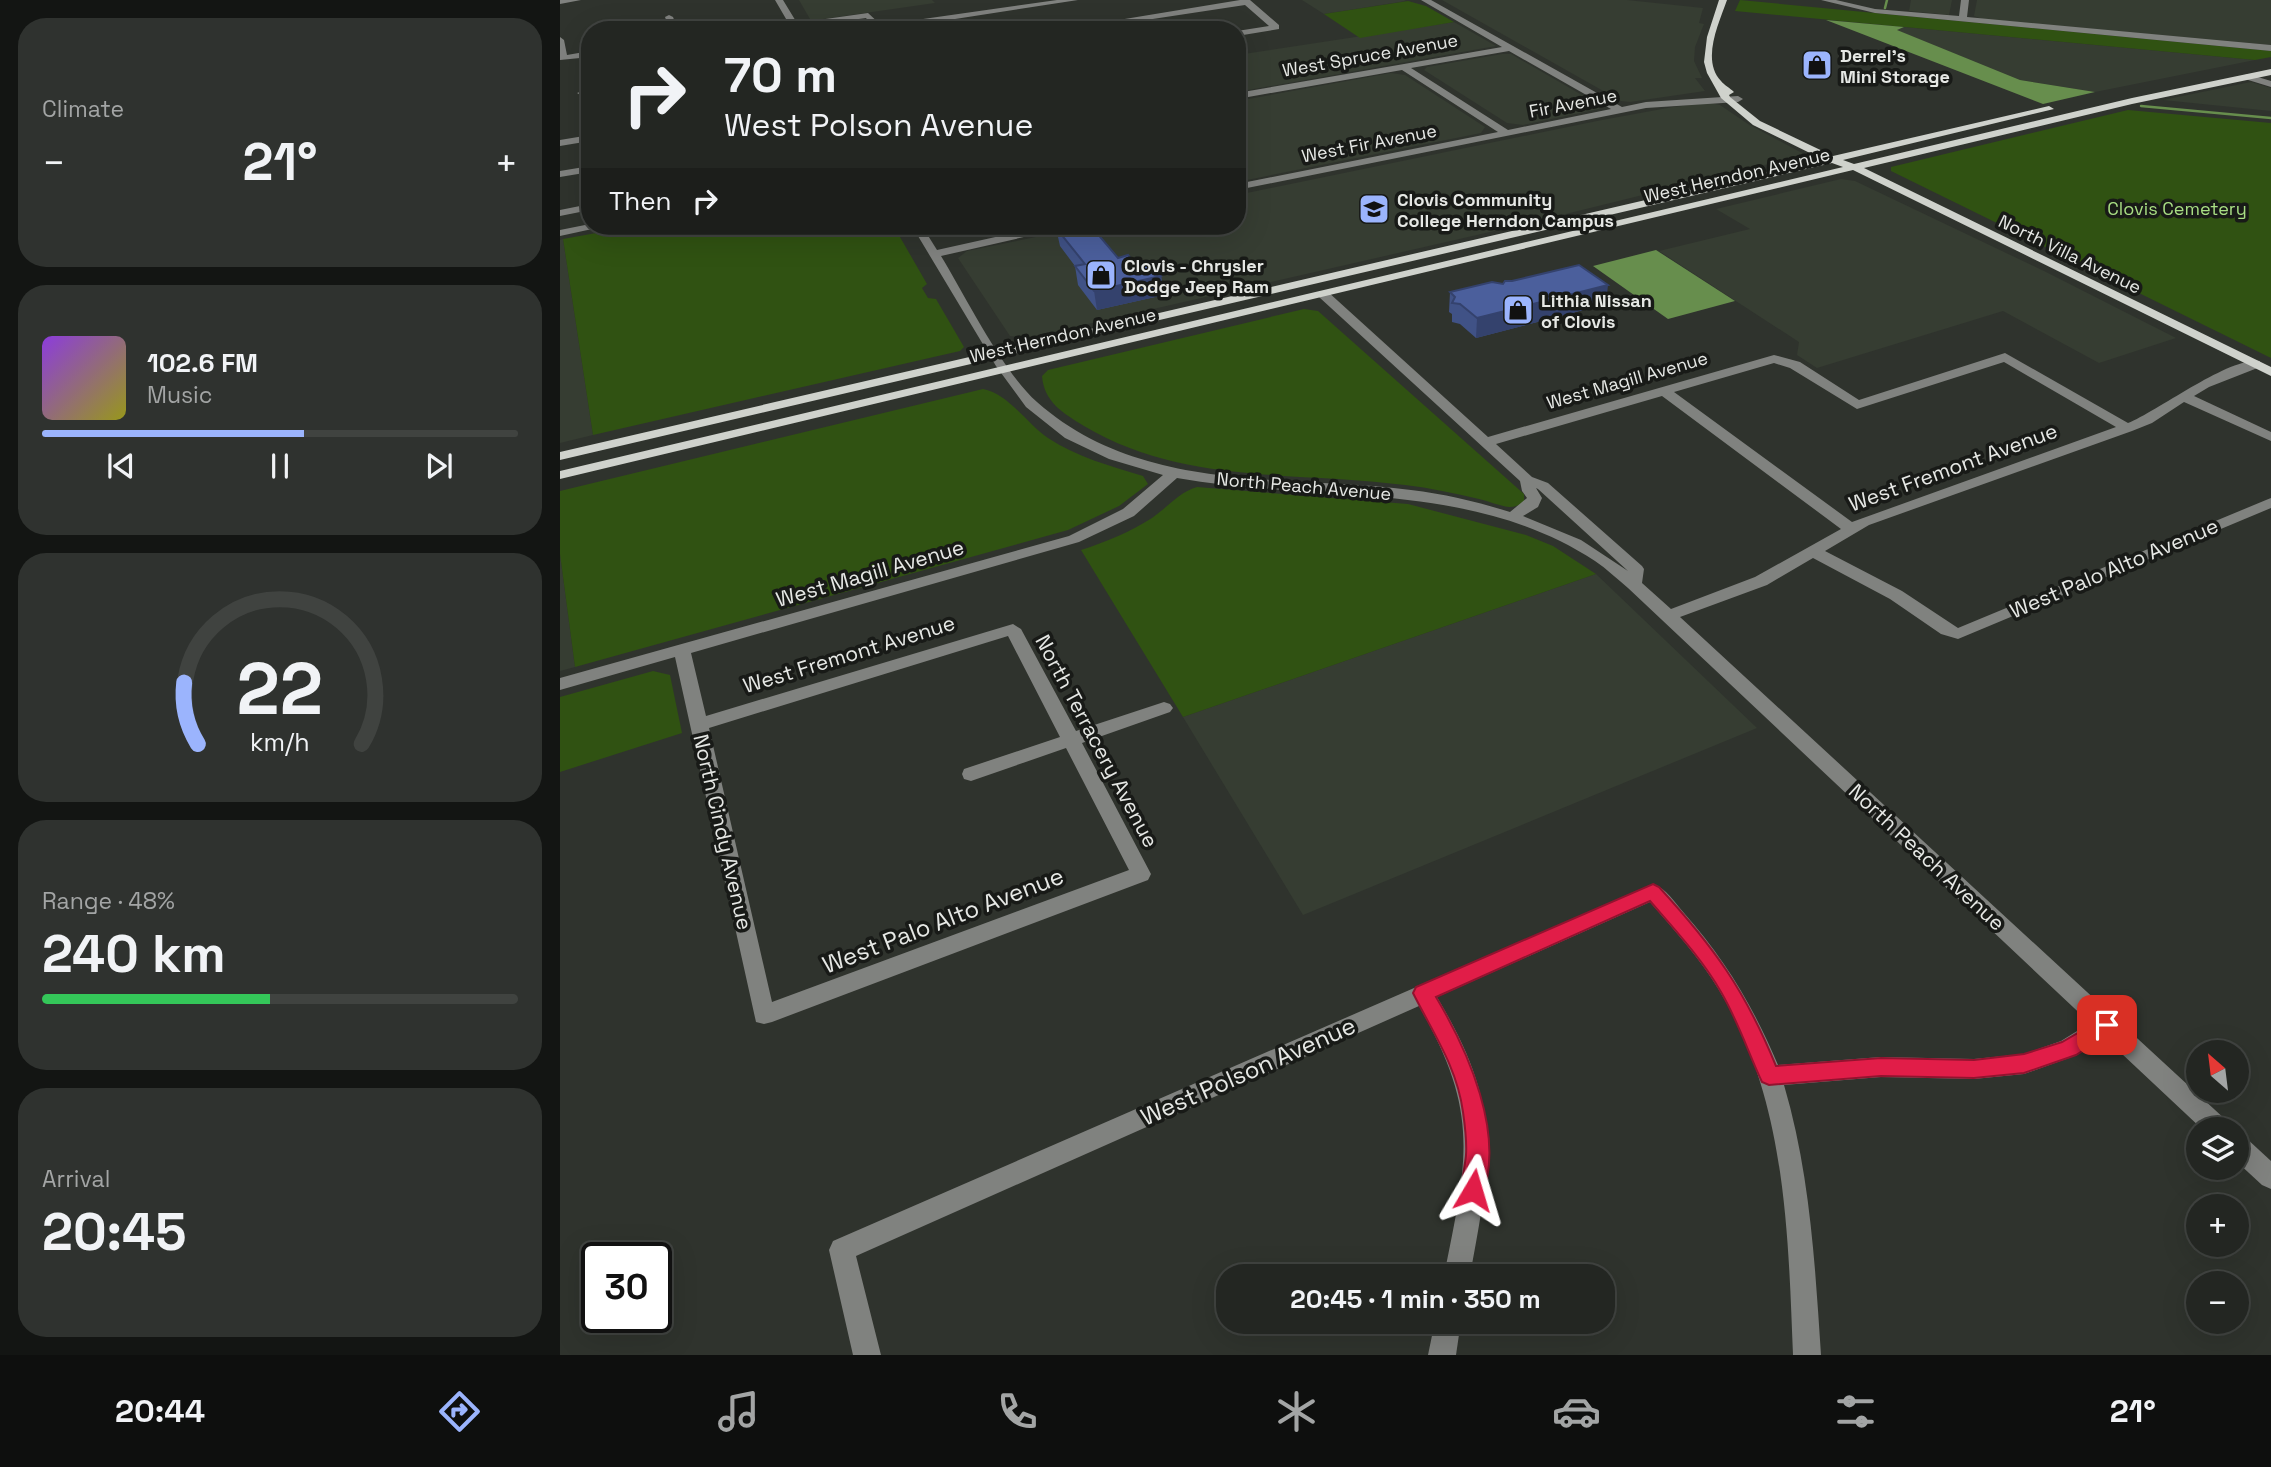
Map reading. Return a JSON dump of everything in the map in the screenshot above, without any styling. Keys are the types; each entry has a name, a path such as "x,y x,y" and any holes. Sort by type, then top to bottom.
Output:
{"main road":[{"path":"1723,0 1707,53 1710,69 1728,95"},
{"name":"West Herndon Avenue","path":"560,456 1995,120 2271,63"},
{"name":"West Herndon Avenue","path":"560,475 2132,101 2271,72"},
{"name":"North Villa Avenue","path":"1728,95 1843,155 1854,167"},
{"name":"North Villa Avenue","path":"1728,95 1759,124 1826,159 1854,167 2271,372"},
{"path":"1323,294 1321,288 1328,284 1469,250 1534,229"}],"street":[{"path":"560,2 577,0"},
{"path":"779,0 792,21"},
{"path":"934,21 1074,0"},
{"path":"1425,0 1620,110"},
{"path":"1825,0 1881,11 2271,48"},
{"path":"1963,19 1965,0"},
{"path":"1119,21 1245,1 1276,27 1246,32"},
{"path":"835,21 869,15 874,21"},
{"path":"669,17 671,21"},
{"path":"560,40 563,58 581,55"},
{"name":"West Spruce Avenue","path":"1246,94 1509,47"},
{"path":"1404,66 1507,133"},
{"path":"2248,77 2271,84"},
{"name":"Fir Avenue","path":"1507,133 1646,105 1728,95"},
{"name":"West Fir Avenue","path":"1246,185 1507,133"},
{"path":"560,143 581,140"},
{"path":"560,174 581,171"},
{"path":"560,213 581,209"},
{"path":"560,233 581,229"},
{"name":"North Peach Avenue","path":"922,235 1003,369 1031,404 1075,436 1120,458 1174,473 1236,483 1412,494 1510,518 1558,535 1598,556 1634,584 2206,1117"},
{"path":"931,250 992,235"},
{"path":"931,250 1011,235"},
{"name":"North Peach Avenue","path":"1323,294 1527,480 1543,486 1636,569 1634,584"},
{"name":"West Magill Avenue","path":"1486,442 1767,359 1780,359 1795,365 1857,405 2005,357 2127,428"},
{"name":"West Fremont Avenue","path":"1668,616 1761,581 1851,528 2147,420 2182,396 2215,379 2255,365"},
{"path":"1662,390 1851,528"},
{"path":"2182,396 2271,437"},
{"name":"West Magill Avenue","path":"560,684 1074,539 1136,510 1174,473"},
{"path":"1510,518 1533,504 1535,498 1529,491 1527,480"},
{"name":"West Palo Alto Avenue","path":"1813,551 1896,595 1947,630 1958,634 2271,503"},
{"name":"West Fremont Avenue","path":"699,724 1013,629"},
{"name":"North Terracery Avenue","path":"1013,629 1141,874"},
{"name":"North Cindy Avenue","path":"681,650 764,1016"},
{"path":"971,774 1164,708"},
{"name":"West Palo Alto Avenue","path":"764,1016 1141,874"},
{"name":"West Polson Avenue","path":"867,1355 842,1250 1653,892 1699,943 1728,985 1752,1033 1769,1076"},
{"path":"1423,993 1451,1040 1474,1110 1477,1153 1459,1264"},
{"path":"1807,1355 1794,1178 1783,1118 1769,1076 1881,1067 1974,1069 2024,1064 2069,1048 2107,1025"},
{"path":"2249,1157 2271,1177"},
{"path":"1442,1355 1446,1334"}],"shaded area":[{"path":"799,0 932,0 935,3 816,20 810,19"},
{"path":"1302,0 1404,0 1406,1 1324,14"},
{"path":"1442,0 1627,0 1703,8 1699,23 1704,24 1695,47 1694,61 1702,78 1695,78 1705,91 1621,101"},
{"path":"1911,0 1952,0 1949,15 1909,11"},
{"path":"1977,0 2271,0 2271,45 1982,19 1974,16"},
{"path":"1826,20 1904,27 1897,30 2020,80 2095,92 2043,104"},
{"path":"1454,22 1496,46 1246,90 1246,54"},
{"path":"1904,27 2255,60 2095,92 2020,80 1896,30"},
{"path":"1511,54 1601,106 1599,109 1523,125 1507,123 1424,70 1427,67"},
{"path":"1391,73 1405,75 1485,127 1481,133 1246,180 1246,99"},
{"path":"2251,82 2271,88 2271,111 2163,100"},
{"path":"1710,103 1720,105 1748,124 1802,153 1801,156 1529,223 1027,338 1010,336 958,258 967,251 1046,235 1246,235 1246,193 1673,107"},
{"path":"1841,179 1855,181 2046,272 2176,338 2099,363 2003,311 1817,368 1797,355 1799,342 1659,251 1750,229 1716,209"},
{"path":"563,239 593,435 560,443 560,240"},
{"path":"1656,250 1735,301 1668,319 1593,266"},
{"path":"560,554 575,667 560,671"},
{"path":"1596,574 1757,728 1303,915 1183,717"}],"green space":[{"path":"1740,0 2271,51 2271,57 2255,60 1735,11"},
{"path":"1408,1 1426,6 1454,22 1360,38 1324,14"},
{"name":"Clovis Cemetery","path":"2128,110 2271,123 2271,358 1891,171 1891,167"},
{"path":"585,235 900,237 927,284 922,288 928,298 936,299 964,347 960,351 593,435 563,239"},
{"path":"1304,309 1318,311 1524,494 1524,502 1509,507 1414,486 1200,467 1122,445 1076,421 1056,406 1046,393 1042,376 1048,370"},
{"path":"983,389 1001,397 1059,445 1143,476 1148,484 1119,506 1068,530 575,667 560,554 560,491"},
{"path":"1197,487 1408,504 1526,535 1553,546 1596,574 1183,717 1081,550 1135,528 1185,492"},
{"path":"653,671 670,675 682,733 560,772 560,697"}],"building":[{"path":"1062,235 1099,235 1118,258 1128,255 1137,266 1150,263 1161,276 1094,291 1075,266 1085,264"},
{"path":"1579,265 1608,285 1477,318 1460,304 1452,303 1455,297 1450,292 1492,282 1503,284 1505,281"}],"waterway":[{"path":"1885,8 1887,0"},
{"path":"2141,106 2271,118"}],"place":[{"name":"Derrel's Mini Storage","path":"1817,65"},
{"name":"Clovis Community College Herndon Campus","path":"1374,209"},
{"name":"Clovis - Chrysler Dodge Jeep Ram","path":"1101,275"},
{"name":"Lithia Nissan of Clovis","path":"1518,310"}],"route":[{"path":"1473,1190 1477,1153 1474,1110 1451,1040 1423,993 1653,892 1699,943 1728,985 1752,1033 1769,1076 1881,1067 1974,1069 2024,1064 2069,1048 2107,1025"}]}
